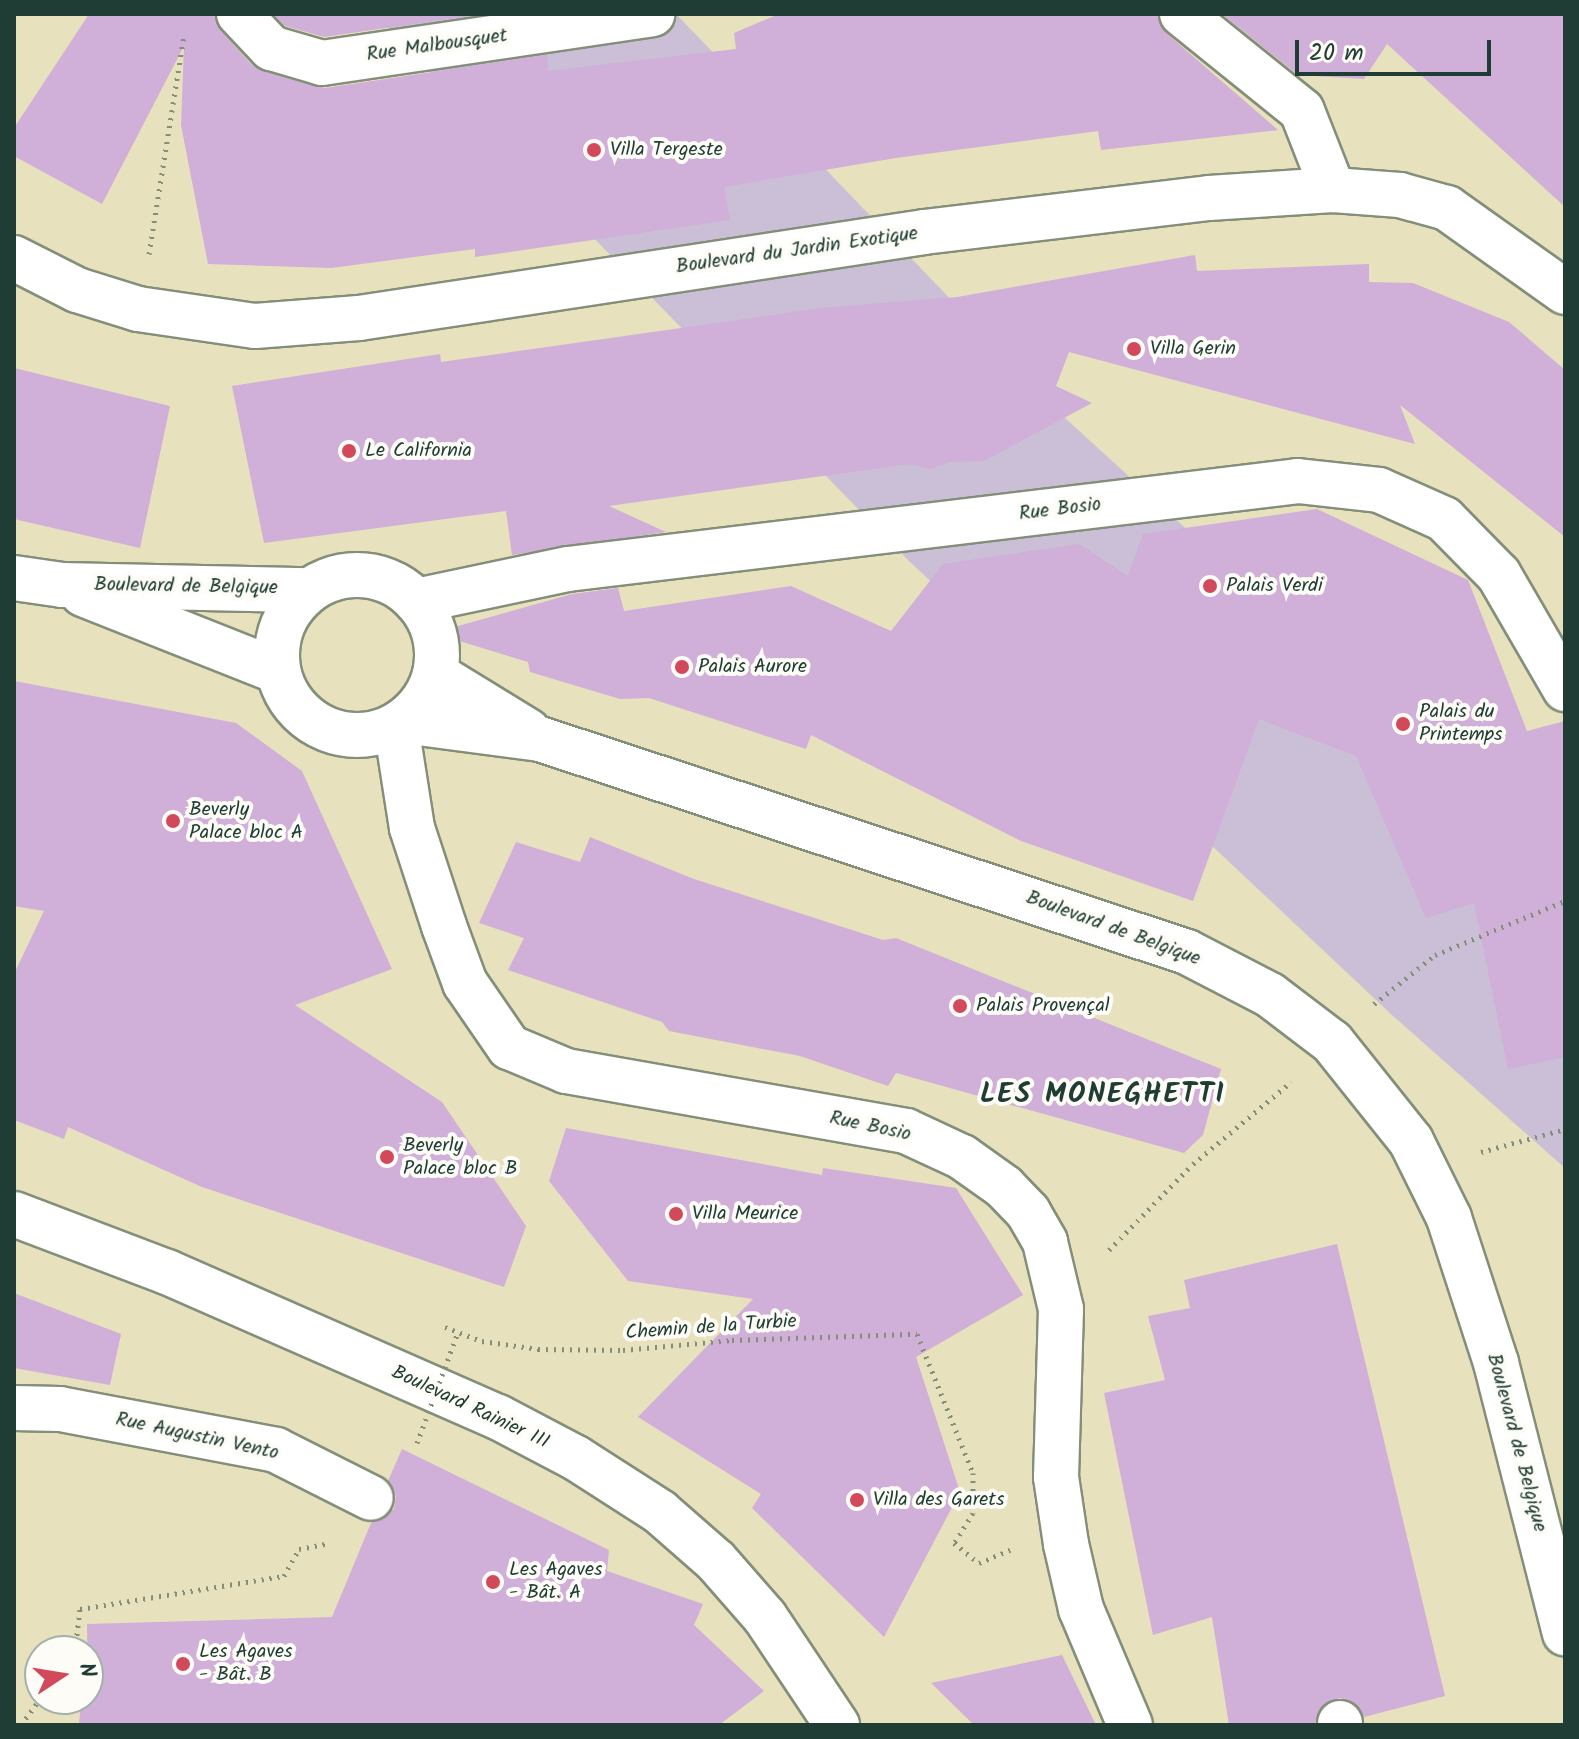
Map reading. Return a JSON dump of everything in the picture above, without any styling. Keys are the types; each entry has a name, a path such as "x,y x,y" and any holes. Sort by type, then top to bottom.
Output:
{"street":[{"name":"Rue Malbousquet","path":"239,14 271,48 322,63 652,14"},
{"path":"1182,14 1302,111 1333,190"},
{"name":"Boulevard du Jardin Exotique","path":"14,258 77,290 138,309 255,326 359,318 924,232 1209,198 1333,190 1400,195 1447,208 1565,292"},
{"name":"Rue Bosio","path":"416,601 568,569 1298,481 1379,490 1444,519 1499,575 1565,689"},
{"path":"365,575 401,588 416,601 434,636 435,674 423,701 399,724 360,735 323,729 302,715 277,671 278,641 288,613 309,590 326,580 365,575"},
{"name":"Boulevard de Belgique","path":"14,578 62,585 309,590"},
{"name":"Boulevard de Belgique","path":"62,585 277,671"},
{"name":"Boulevard de Belgique","path":"435,674 540,739"},
{"name":"Boulevard de Belgique","path":"399,724 540,739 1187,952 1270,995 1332,1042 1425,1167 1473,1282 1565,1633"},
{"name":"Rue Bosio","path":"399,724 412,828 444,926 465,983 509,1047 566,1071 906,1131 962,1157 1004,1187 1028,1212 1045,1242 1061,1309 1056,1477 1066,1544 1081,1609 1130,1725"},
{"name":"Boulevard Rainier III","path":"14,1214 167,1272 498,1417 576,1458 660,1512 716,1561 774,1628 837,1725"},
{"name":"Rue Augustin Vento","path":"14,1408 60,1409 276,1450 371,1498"}],"path":[{"path":"138,309 173,131 185,29"},
{"path":"1365,1011 1435,955 1565,901"},
{"path":"1110,1261 1108,1246 1193,1164 1294,1079"},
{"path":"1425,1167 1565,1129"},
{"name":"Chemin de la Turbie","path":"434,1323 458,1332 538,1349 623,1350 732,1340 917,1334 973,1473 973,1513 954,1543 979,1563 1014,1548 1014,1538"},
{"path":"417,1443 458,1332"},
{"path":"77,1635 80,1609 284,1576 299,1549 352,1539 371,1498"}],"shaded area":[{"path":"375,14 676,14 1064,417 1565,875 1565,1168 1392,1015 908,560"}],"building":[{"path":"89,14 215,14 221,31 253,66 325,88 547,55 548,71 736,49 734,33 779,14 1158,14 1166,33 1278,130 1101,150 1098,131 896,158 724,187 730,220 475,257 475,249 331,268 208,264 181,125 184,46 102,204 14,156 14,128"},
{"path":"273,14 482,14 324,37 285,26"},
{"path":"1222,14 1565,14 1565,207 1387,44 1364,79 1298,75"},
{"path":"1195,255 1197,271 1369,264 1369,282 1413,283 1509,322 1565,370 1565,537 1400,405 1415,444 1069,352 1056,386 1092,403 984,461 949,462 931,469 909,464 609,506 666,532 512,555 506,511 264,543 232,386 440,354 441,362 822,308 957,297"},
{"path":"14,368 170,406 140,548 14,519"},
{"path":"1317,509 1468,580 1527,731 1565,721 1565,1057 1508,1069 1474,903 1426,918 1356,756 1259,719 1193,901 1021,841 811,735 806,749 649,698 620,699 530,672 528,662 433,633 572,594 618,588 624,611 791,586 891,631 943,564 1079,544 1128,576 1143,534"},
{"path":"14,681 236,723 302,771 392,969 295,1005 442,1102 526,1226 504,1287 202,1187 68,1127 64,1139 14,1120 14,974 44,911 14,906"},
{"path":"590,837 694,879 883,940 896,938 1221,1069 1203,1135 1184,1153 896,1073 888,1086 800,1056 669,1031 662,1022 508,970 524,938 479,923 516,842 580,862"},
{"path":"566,1128 822,1175 823,1168 956,1188 1023,1295 916,1357 960,1492 884,1637 752,1508 761,1494 638,1417 753,1299 628,1281 549,1181"},
{"path":"1337,1244 1445,1696 1364,1717 1353,1702 1339,1698 1319,1710 1315,1725 1229,1725 1212,1617 1153,1635 1104,1393 1165,1380 1148,1316 1190,1308 1184,1280"},
{"path":"14,1293 121,1334 110,1385 14,1368"},
{"path":"402,1449 609,1550 607,1571 703,1604 694,1625 764,1691 719,1725 79,1725 80,1715 104,1715 104,1635 87,1635 87,1624 332,1617 371,1523 394,1509 396,1496 388,1481"},
{"path":"1062,1655 1096,1725 974,1725 931,1683"}],"place":[{"name":"Villa Tergeste","path":"594,150"},
{"name":"Villa Gerin","path":"1134,349"},
{"name":"Le California","path":"349,451"},
{"name":"Palais Verdi","path":"1210,586"},
{"name":"Palais Aurore","path":"682,667"},
{"name":"Palais du Printemps","path":"1403,724"},
{"name":"Beverly Palace bloc A","path":"173,821"},
{"name":"Palais Provençal","path":"960,1006"},
{"name":"Beverly Palace bloc B","path":"387,1157"},
{"name":"Villa Meurice","path":"676,1214"},
{"name":"Villa des Garets","path":"857,1500"},
{"name":"Les Agaves - Bât. A","path":"493,1582"},
{"name":"Les Agaves - Bât. B","path":"183,1664"}],"district":[{"name":"LES MONEGHETTI","path":"1103,1095"}]}
